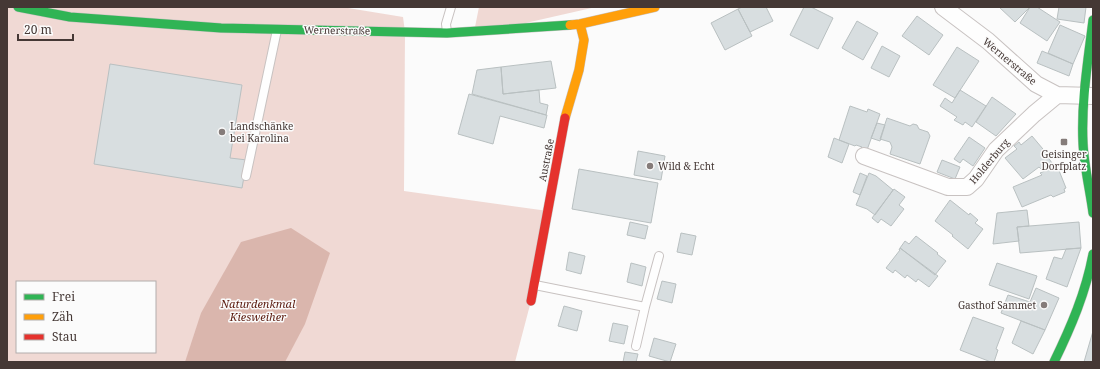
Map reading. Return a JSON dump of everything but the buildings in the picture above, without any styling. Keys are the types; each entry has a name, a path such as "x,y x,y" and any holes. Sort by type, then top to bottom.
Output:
{"street":[{"name":"Wernerstraße","path":"18,7 70,17 221,28 447,33 580,24 655,7"},
{"name":"Wernerstraße","path":"943,7 988,41 1036,84 1057,95 1089,96"},
{"path":"1093,20 1086,70 1089,96 1083,114 1084,159 1090,187 1093,213"},
{"name":"Austraße","path":"531,301 565,118 579,70 584,40 580,24"},
{"name":"Holderburg","path":"864,156 948,187 967,187 976,179 996,150 1029,118 1057,95"},
{"path":"1054,362 1078,310 1091,268 1093,254"}],"lane":[{"path":"447,33 446,24 451,7"},
{"path":"246,176 277,29"},
{"path":"636,346 658,256"},
{"path":"534,285 645,307"}],"shaded area":[{"path":"7,7 348,7 403,17 405,32 404,191 548,211 531,301 515,362 7,362"},
{"path":"479,7 596,7 495,30 474,32"}],"water":[{"name":"Naturdenkmal Kiesweiher","path":"291,228 330,253 305,324 285,362 185,362 201,313 241,242"}],"traffic: fast":[{"path":"18,7 70,17 221,28 447,33 570,25"},
{"path":"1093,20 1085,82 1083,112 1083,143 1093,213"},
{"path":"1054,362 1077,309 1093,254"}],"traffic: slow":[{"path":"570,25 655,7"},
{"path":"565,118 579,70 584,40 580,24"}],"traffic: jam":[{"path":"531,301 565,118"}],"place":[{"name":"Landschänke bei Karolina","path":"222,132"},
{"name":"Geisinger Dorfplatz","path":"1064,142"},
{"name":"Wild & Echt","path":"650,166"},
{"name":"Gasthof Sammet","path":"1044,305"}]}
